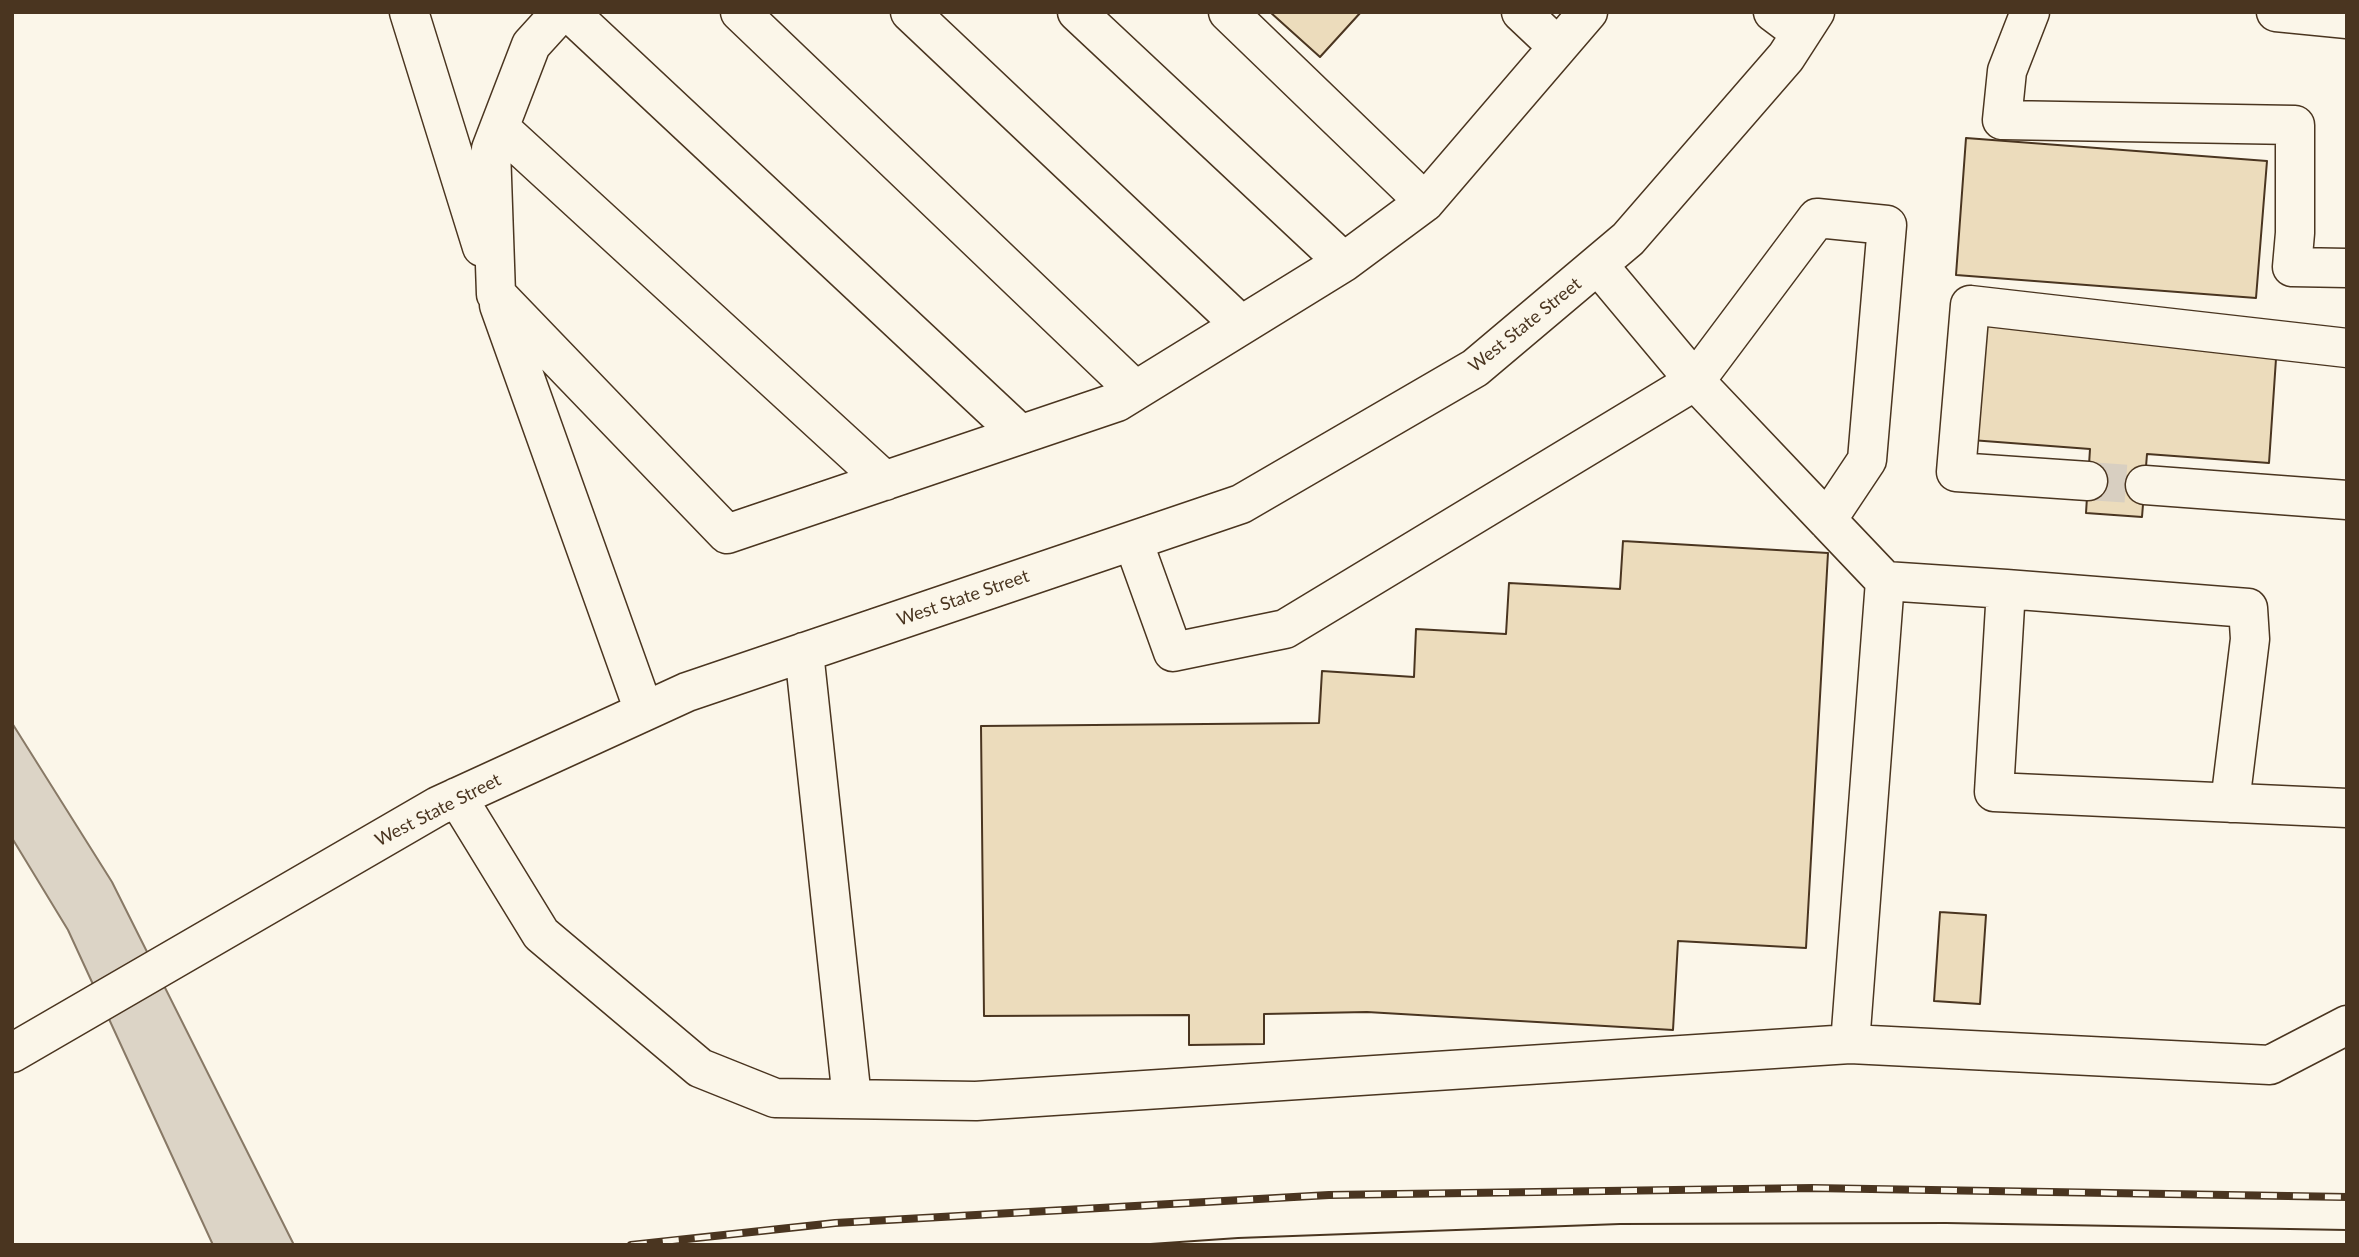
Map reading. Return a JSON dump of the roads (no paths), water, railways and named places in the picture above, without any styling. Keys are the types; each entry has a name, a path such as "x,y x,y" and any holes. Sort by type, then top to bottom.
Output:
{"street":[{"path":"409,12 496,293 644,711"},
{"path":"561,12 531,45 491,149 496,293 727,534 1117,401 1344,262 1425,202 1588,12"},
{"path":"569,12 1020,434"},
{"path":"740,12 1135,390"},
{"path":"910,12 1241,325"},
{"path":"1077,12 1344,262"},
{"path":"1228,12 1425,202"},
{"path":"1521,12 1558,47"},
{"path":"2030,12 2007,71 2002,120 2295,125 2295,233 2292,267 2347,268"},
{"path":"2276,12 2347,19"},
{"name":"West State Street","path":"12,1053 457,797 644,711 687,692 1241,504 1475,368 1628,239 1786,57 1796,19"},
{"path":"500,128 885,481"},
{"path":"1133,541 1173,652 1285,629 1695,381 1817,218 1887,225 1867,460 1827,520"},
{"path":"1598,265 1695,381 1885,582 2248,608 2250,639 2230,803"},
{"path":"2088,481 1956,472 1970,305 2347,348"},
{"path":"2145,485 2347,500"},
{"path":"1850,1044 1885,582"},
{"path":"2006,589 1994,792 2347,808"},
{"path":"804,652 852,1099"},
{"path":"457,797 541,934 700,1068 775,1098 976,1101 1850,1044 2270,1065 2347,1025"}],"tunnel":[{"path":"2088,481 2145,485"}],"tram line":[{"path":"1136,1245 1238,1238 1620,1224 1946,1223 2347,1230"}],"railway":[{"path":"631,1245 835,1223 1329,1195 1812,1188 2347,1197"}]}
